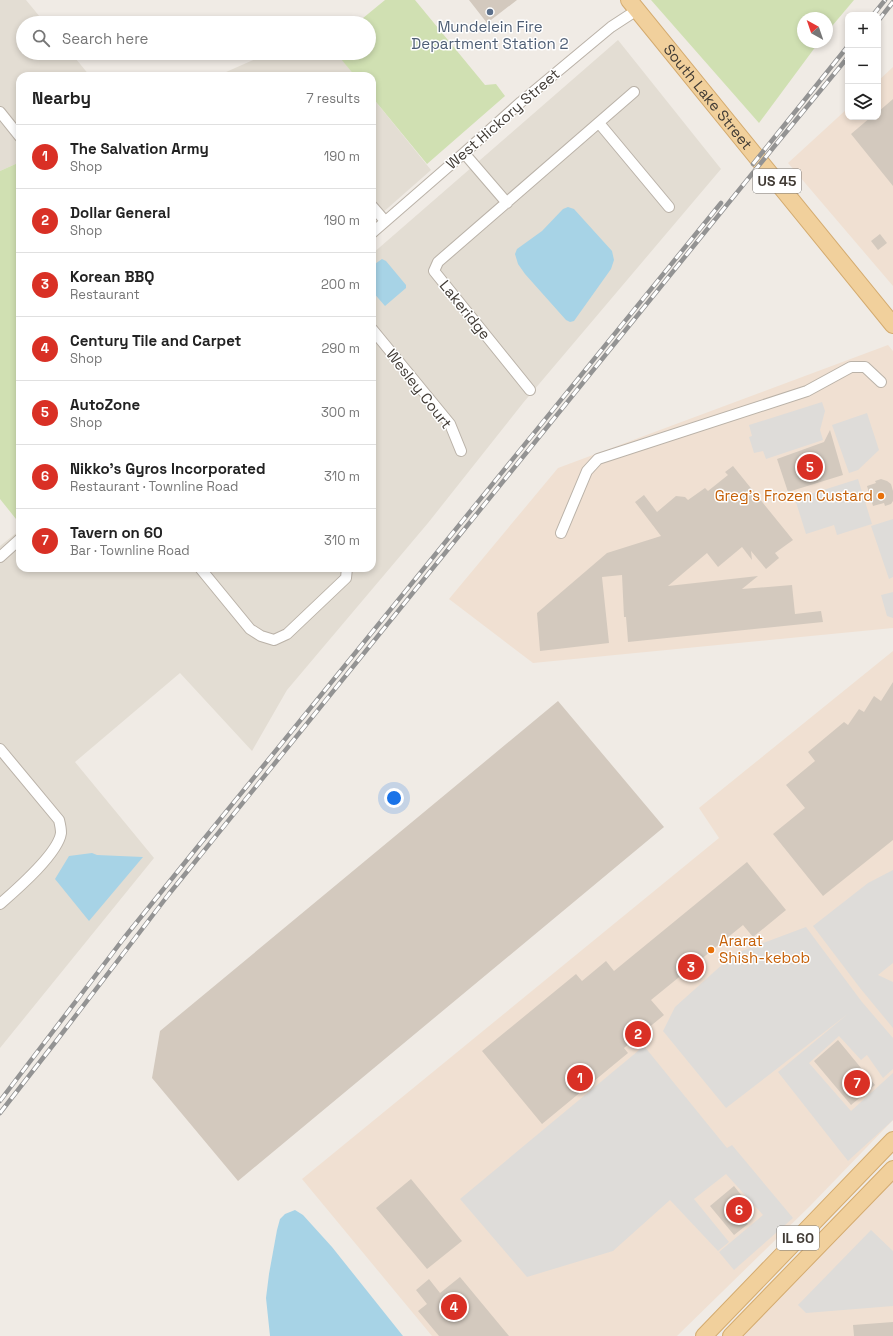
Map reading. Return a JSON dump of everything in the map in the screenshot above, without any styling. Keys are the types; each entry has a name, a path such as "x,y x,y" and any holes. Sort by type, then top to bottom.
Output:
{"main road":[{"name":"South Lake Street","path":"633,5 893,325"},
{"name":"IL 60","path":"704,1336 893,1140"},
{"name":"IL 60","path":"732,1336 893,1168"}],"street":[{"name":"West Hickory Street","path":"376,229 521,102 611,27 633,5"},
{"name":"Lakeridge","path":"530,390 434,271 438,262 634,92"},
{"path":"0,112 16,132"},
{"path":"599,123 669,207"},
{"path":"464,153 507,202"},
{"path":"376,211 385,221"},
{"name":"Wesley Court","path":"376,334 450,424 461,451"},
{"path":"561,533 587,471 598,459 807,391 851,367 865,367 882,382"},
{"path":"0,557 16,543"},
{"path":"203,572 250,629 261,636 274,640 287,634 346,578 347,572"},
{"path":"0,904 35,872 55,846 61,834 59,820 1,753"}],"shaded area":[{"path":"0,0 26,0 39,16 16,16 16,60 77,60 87,72 16,72 16,164 0,171"},
{"path":"618,40 721,169 523,403 428,523 287,690 252,751 180,673 75,762 154,858 0,1048 0,546 16,533 16,572 376,572 376,251"},
{"path":"253,60 342,60 352,72 226,72"},
{"path":"893,67 893,286 788,163 845,111 845,120 881,120 881,78"},
{"path":"376,102 431,170 376,218"},
{"path":"888,345 893,351 893,628 533,663 449,599 558,468"},
{"path":"822,402 825,411 820,430 823,440 766,459 763,451 754,453 749,437 752,436 749,425"},
{"path":"867,413 879,450 858,470 849,473 832,425"},
{"path":"858,479 872,524 837,535 834,525 806,534 795,499"},
{"path":"893,519 893,577 889,579 871,526"},
{"path":"893,592 893,618 887,616 881,595"},
{"path":"893,651 893,1120 810,1206 677,1336 432,1336 302,1179 719,838 699,808"},
{"path":"893,870 893,963 878,975 893,982 893,1028 860,988 813,926 868,883"},
{"path":"806,927 862,1002 893,1038 893,1069 883,1078 867,1055 861,1060 839,1036 809,1063 851,1111 893,1073 893,1120 848,1161 778,1072 849,1013 726,1108 663,1031 675,1007 734,954"},
{"path":"644,1046 727,1148 732,1145 793,1218 734,1270 719,1252 763,1215 726,1174 694,1199 729,1242 718,1251 670,1200 613,1251 527,1277 460,1199"},
{"path":"893,1179 893,1336 740,1336"},
{"path":"871,1230 893,1251 893,1306 806,1313 798,1305"}],"green space":[{"path":"385,0 415,0 485,85 496,84 505,96 427,164 376,102 376,72 352,72 342,60 376,60 376,16 366,16"},
{"path":"651,0 854,0 833,25 833,12 797,12 797,48 815,48 759,123"},
{"path":"16,164 16,519 0,499 0,171"}],"water":[{"path":"568,207 574,209 612,251 614,260 611,269 574,321 570,322 566,320 525,274 518,264 515,254 517,249 542,231 563,209"},
{"path":"382,259 386,261 406,285 406,288 385,306 376,296 376,263"},
{"path":"92,853 97,855 143,857 89,921 55,879 69,856"},
{"path":"295,1210 303,1215 332,1247 403,1336 270,1336 266,1298 277,1230 280,1219 285,1214"}],"building":[{"name":"Mundelein Fire Department Station 2","path":"469,0 517,0 487,23"},
{"path":"893,99 893,186 851,134 867,120 881,120 881,109"},
{"path":"880,234 887,243 878,250 871,241"},
{"path":"830,430 843,475 788,492 777,459 824,442"},
{"path":"733,466 793,540 775,553 779,558 766,569 751,551 752,560 742,547 718,567 707,553 668,586 758,576 742,589 792,585 795,614 821,611 823,622 628,642 626,617 624,617 622,575 602,577 609,643 540,651 537,613 607,553 661,536 635,502 644,495 657,512 676,496 685,497 688,500 705,488 708,491 728,475 725,472"},
{"name":"Greg's Frozen Custard","path":"881,479 891,484 893,501 891,504 885,506 884,503 873,506 867,486 876,483 875,481"},
{"path":"893,682 893,840 823,896 773,834 805,808 786,785 815,761 808,752 844,722 848,725 859,709 864,712 874,696 881,701"},
{"path":"558,701 664,827 238,1181 152,1078 160,1031"},
{"path":"747,862 786,910 753,937 743,925 651,1000 664,1015 624,1048 628,1053 542,1124 482,1051 576,974 582,981 606,961 614,971"},
{"path":"838,1040 875,1085 851,1105 814,1061"},
{"path":"411,1179 462,1241 427,1269 376,1208"},
{"path":"734,1186 742,1196 732,1204 748,1224 734,1235 710,1206"},
{"path":"460,1277 509,1336 439,1336 418,1311 427,1304 416,1290 429,1279 440,1293"},
{"path":"893,1322 893,1336 854,1336 853,1325"}],"railway":[{"path":"875,12 885,0"},
{"path":"881,17 893,2"},
{"path":"753,164 846,48"},
{"path":"0,1113 169,894 845,61"},
{"path":"0,1101 124,938 721,203"}],"place":[{"name":"Mundelein Fire Department Station 2","path":"490,12"},
{"name":"AutoZone","path":"810,467"},
{"name":"Greg's Frozen Custard","path":"881,496"},
{"name":"Ararat Shish-kebob","path":"711,950"},
{"name":"Korean BBQ","path":"691,967"},
{"name":"Dollar General","path":"638,1034"},
{"name":"The Salvation Army","path":"580,1078"},
{"name":"Tavern on 60","path":"857,1083"},
{"name":"Nikko's Gyros Incorporated","path":"739,1210"},
{"name":"Century Tile and Carpet","path":"454,1307"}]}
